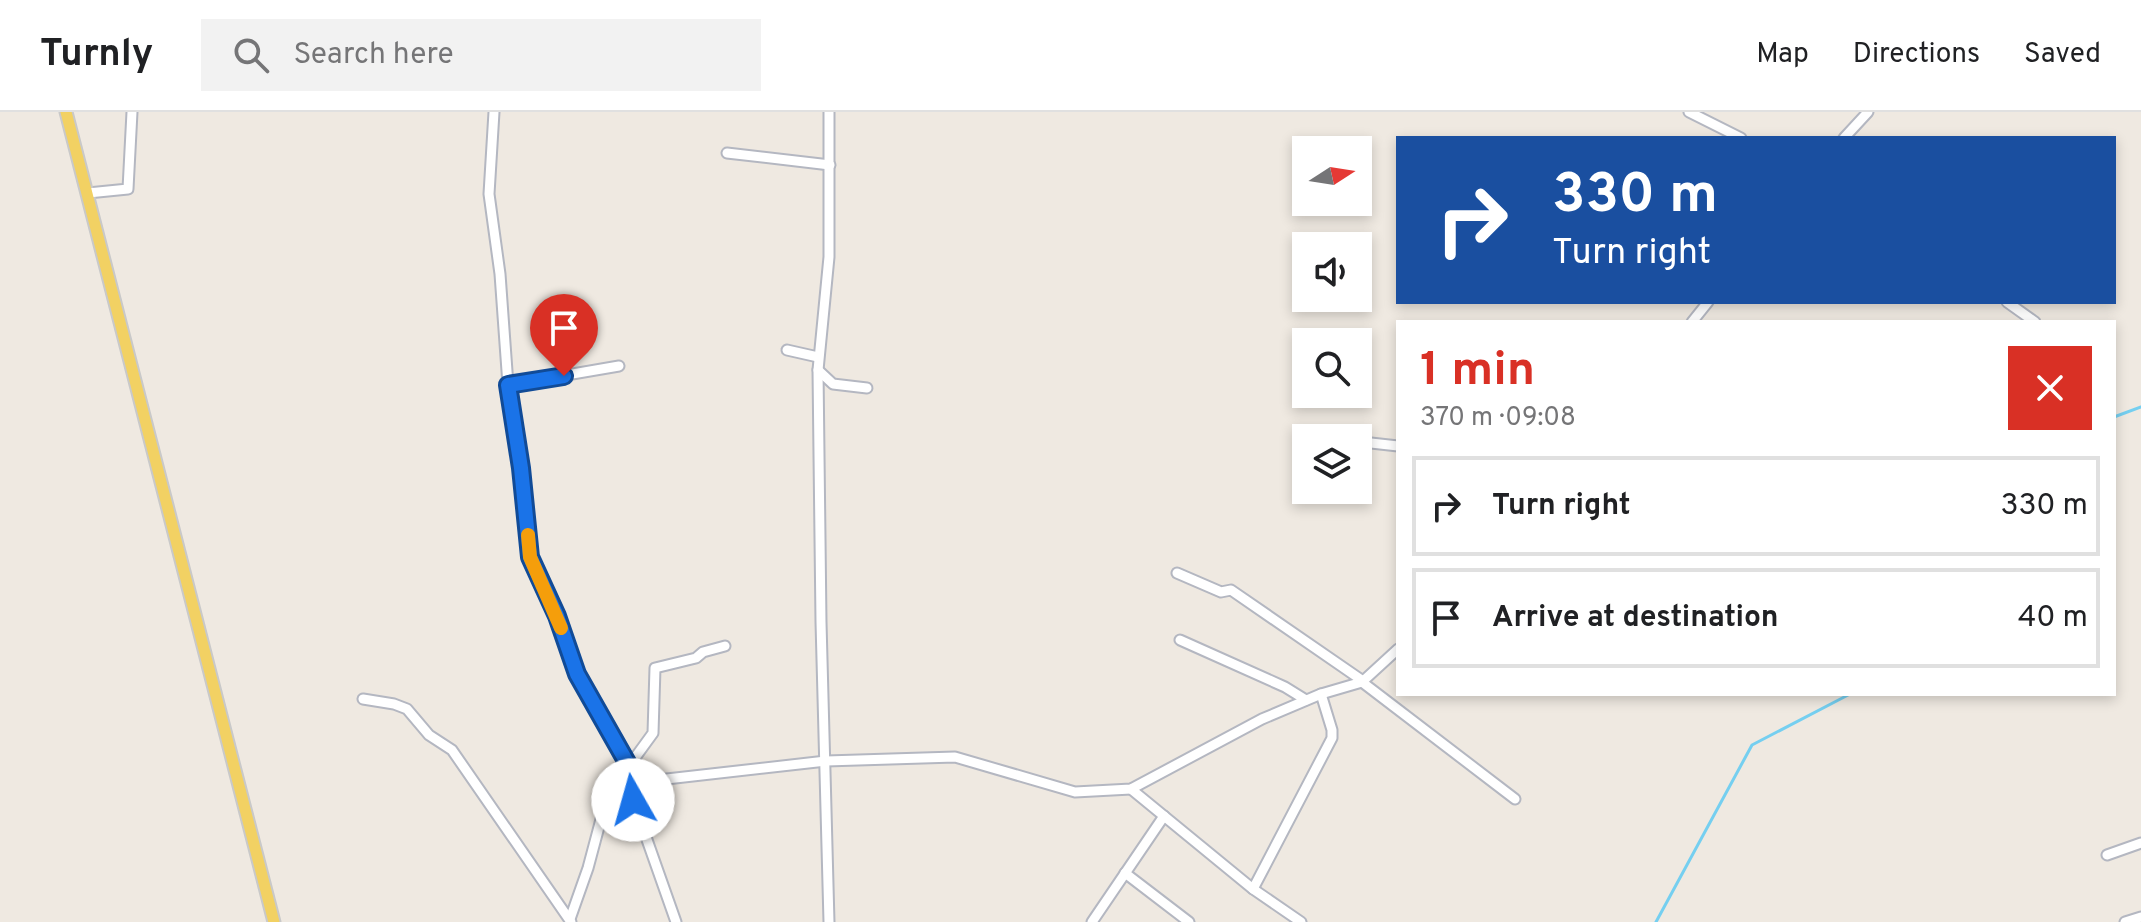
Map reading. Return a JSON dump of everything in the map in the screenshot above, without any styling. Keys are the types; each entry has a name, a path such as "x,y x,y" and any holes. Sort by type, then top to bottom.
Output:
{"main road":[{"path":"66,112 274,922"}],"street":[{"path":"88,193 128,189 132,112"},
{"path":"494,112 489,194 508,385 530,557 557,616 577,674 640,782"},
{"path":"829,112 829,257 818,357 829,922"},
{"path":"1689,112 1737,136"},
{"path":"1846,136 1868,112"},
{"path":"727,153 830,165"},
{"path":"1694,320 1706,304"},
{"path":"2010,304 2032,320"},
{"path":"787,350 818,357"},
{"path":"508,385 619,366"},
{"path":"818,370 833,384 867,388"},
{"path":"1372,443 1396,446"},
{"path":"1177,573 1221,592 1231,590 1362,682 1515,799"},
{"path":"1180,640 1285,687 1306,700"},
{"path":"629,766 653,733 655,668 696,658 703,652 725,646"},
{"path":"676,922 633,800 632,794 640,782 826,761 955,757 1075,792 1131,789 1262,719 1321,694 1362,682 1396,651"},
{"path":"1253,889 1332,738 1321,694"},
{"path":"363,699 407,709 429,735 452,750 571,921"},
{"path":"571,921 612,778"},
{"path":"1131,789 1253,889 1301,922"},
{"path":"1108,922 1095,918 1164,816"},
{"path":"2107,855 2141,843"},
{"path":"1125,873 1189,922"},
{"path":"2125,922 2141,917"}],"waterway":[{"path":"2116,416 2141,407"},
{"path":"1656,922 1752,745 1846,696"}],"slow traffic":[{"path":"528,535 530,557 561,628"}],"route":[{"path":"564,376 508,385 530,557 557,616 577,674 640,782 632,794 633,800"}]}
